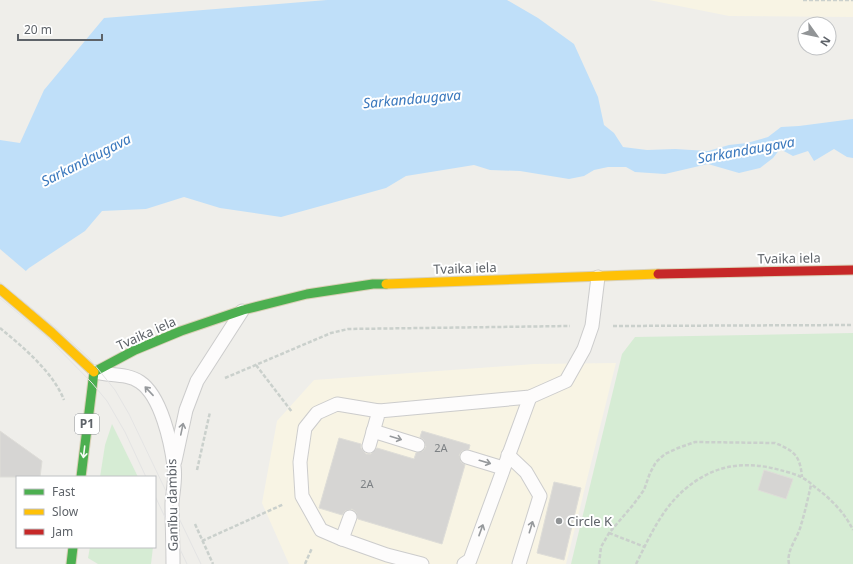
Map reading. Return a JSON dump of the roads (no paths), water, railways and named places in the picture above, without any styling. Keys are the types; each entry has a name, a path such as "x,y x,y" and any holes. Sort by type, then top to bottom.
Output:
{"main road":[{"name":"Tvaika iela","path":"94,372 135,350 181,331 243,310 307,294 373,284 853,270"},
{"path":"0,290 52,333 94,372"},
{"name":"P1","path":"81,476 94,372"},
{"path":"71,564 73,548"}],"lane":[{"path":"422,564 387,555 342,540 321,530 302,496 300,462 305,428 317,413 337,404 379,411 530,397 566,381 584,349 592,326 598,277"},
{"path":"174,467 186,410 197,381 243,310"},
{"name":"Ganību dambis","path":"94,372 120,374 140,382 154,397 167,431 174,467 172,503 173,564"},
{"path":"464,564 470,560 530,397"},
{"path":"369,446 379,411"},
{"path":"374,432 418,445"},
{"path":"508,455 526,472 540,496 519,564"},
{"path":"467,457 503,468"},
{"path":"342,540 350,517"}],"water":[{"name":"Sarkandaugava","path":"327,0 507,0 538,18 574,44 598,97 604,125 614,133 623,147 647,150 675,149 708,151 768,137 781,127 853,119 853,158 847,157 834,149 814,161 808,151 793,156 780,149 773,158 760,168 739,173 708,164 665,174 635,172 626,167 608,167 594,170 584,176 569,179 520,171 490,170 474,165 406,176 386,188 281,217 220,208 184,197 146,209 102,211 85,231 29,268 0,296 0,140 20,143 44,90 104,18"}],"tram line":[{"path":"0,282 56,328 89,358 115,390 129,414 201,564"},
{"path":"0,298 48,338 92,383 107,401 125,432 146,476"},
{"path":"156,498 187,564"}],"place":[{"name":"Circle K","path":"559,521"}]}
